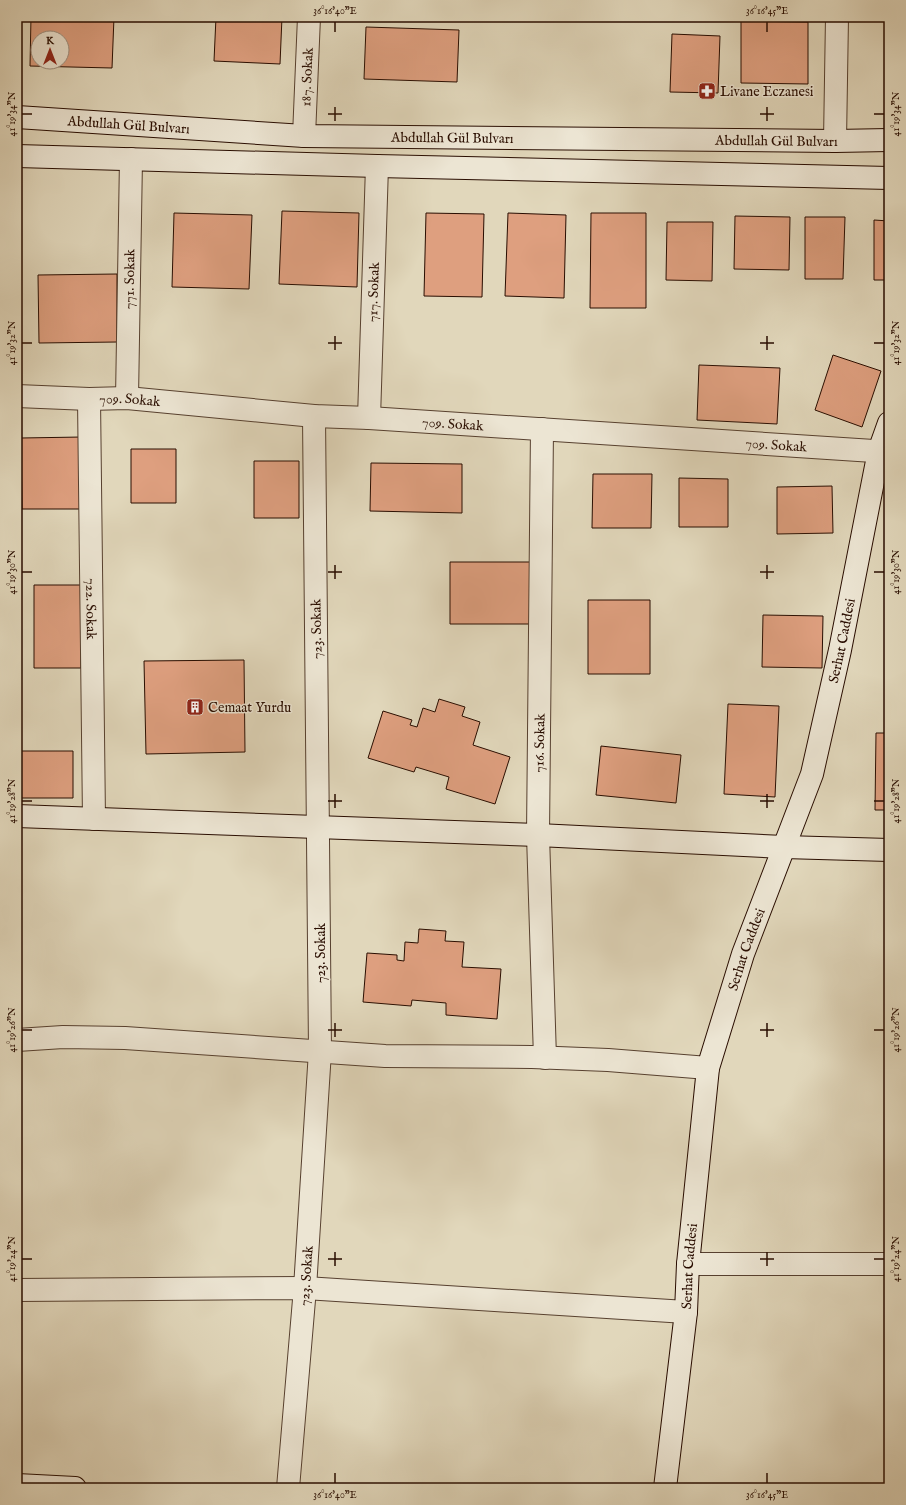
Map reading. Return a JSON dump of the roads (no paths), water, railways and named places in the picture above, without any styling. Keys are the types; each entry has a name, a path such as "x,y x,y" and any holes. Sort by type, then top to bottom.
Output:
{"street":[{"name":"187. Sokak","path":"304,136 309,17"},
{"path":"835,141 837,17"},
{"name":"Abdullah Gül Bulvarı","path":"17,117 304,136 835,141 889,140"},
{"name":"Abdullah Gül Bulvarı","path":"17,156 889,178"},
{"name":"771. Sokak","path":"127,398 131,159"},
{"name":"717. Sokak","path":"369,418 377,166"},
{"name":"709. Sokak","path":"17,396 90,399 127,398 314,416 369,418 884,451"},
{"name":"722. Sokak","path":"90,399 94,818"},
{"name":"723. Sokak","path":"288,1488 306,1288 320,1052 314,416"},
{"name":"Serhat Caddesi","path":"665,1488 686,1312 688,1264 708,1068 743,954 812,774 889,423"},
{"name":"716. Sokak","path":"542,429 538,835 545,1058"},
{"path":"17,816 538,835 784,847 889,850"},
{"path":"17,1040 63,1037 125,1038 385,1056 608,1060 708,1068"},
{"path":"688,1264 889,1264"},
{"path":"17,1290 306,1288 686,1312"},
{"path":"17,1485 74,1488"}],"place":[{"name":"Livane Eczanesi","path":"707,91"},
{"name":"Cemaat Yurdu","path":"195,707"}]}
